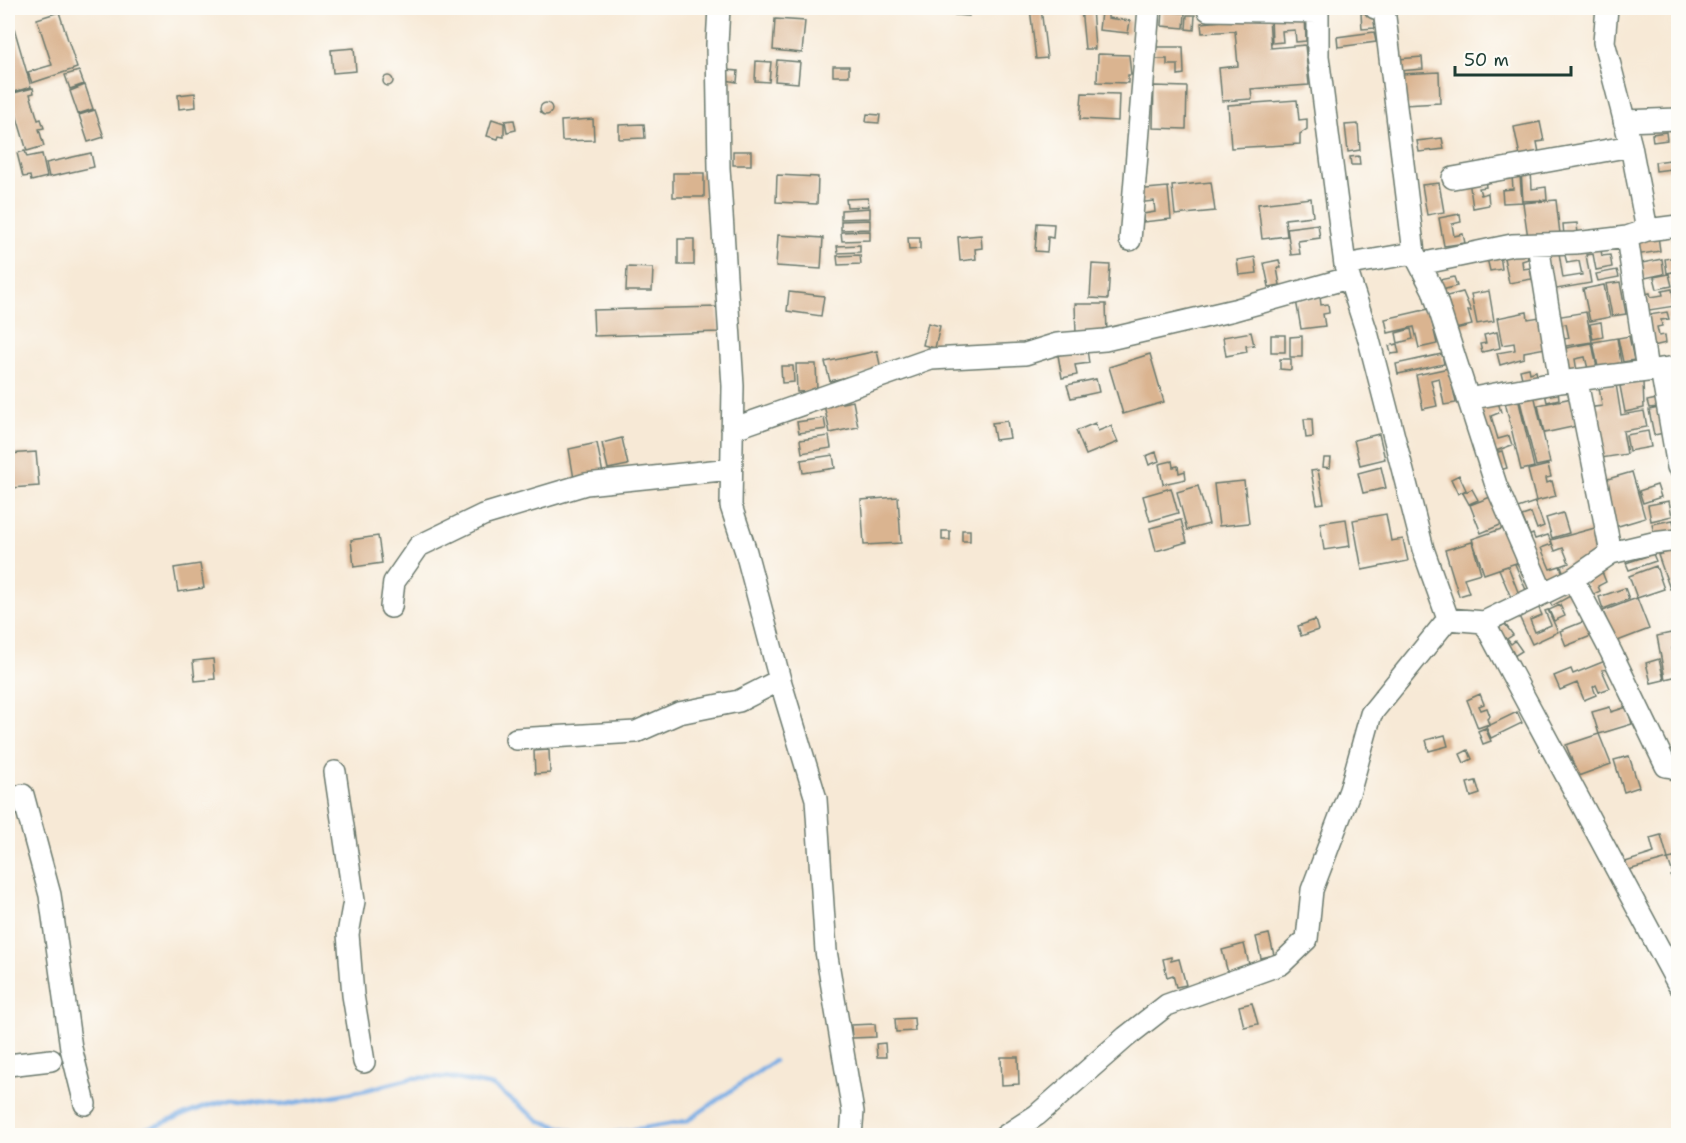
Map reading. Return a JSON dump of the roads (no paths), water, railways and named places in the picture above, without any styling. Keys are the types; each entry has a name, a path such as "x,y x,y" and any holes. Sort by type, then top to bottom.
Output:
{"street":[{"path":"719,8 717,44 719,168 733,386 730,506 746,552 780,680 816,799 826,951 853,1112 851,1136"},
{"path":"1130,240 1149,8"},
{"path":"1375,8 1384,9 1417,258 1433,290 1496,485 1542,592"},
{"path":"1607,8 1604,42 1631,146 1637,233 1678,467"},
{"path":"1208,10 1318,10 1318,56 1346,272 1368,336 1423,549 1448,619"},
{"path":"1624,121 1678,119"},
{"path":"1453,178 1631,146"},
{"path":"732,429 931,359 1025,354 1057,344 1105,340 1234,310 1346,272 1417,258 1512,245 1538,245 1637,233 1678,226"},
{"path":"1538,245 1611,553"},
{"path":"1467,399 1662,369"},
{"path":"391,607 394,582 419,546 483,515 586,484 731,469"},
{"path":"1448,619 1484,622 1573,579 1611,553 1678,540"},
{"path":"1573,579 1666,766 1674,767 1678,771"},
{"path":"1005,1136 1037,1115 1126,1036 1167,1005 1281,964 1307,939 1312,890 1350,790 1371,714 1448,619"},
{"path":"1484,622 1678,984"},
{"path":"516,739 636,732 679,713 739,701 780,680"},
{"path":"335,772 354,901 348,934 353,995 364,1062"},
{"path":"23,795 50,895 71,1048 85,1104"},
{"path":"8,1065 51,1060"}],"waterway":[{"path":"596,1136 687,1121 774,1061"},
{"path":"121,1136 234,1099 281,1105 366,1090 413,1078 446,1077 493,1086 540,1121 589,1136"}]}
